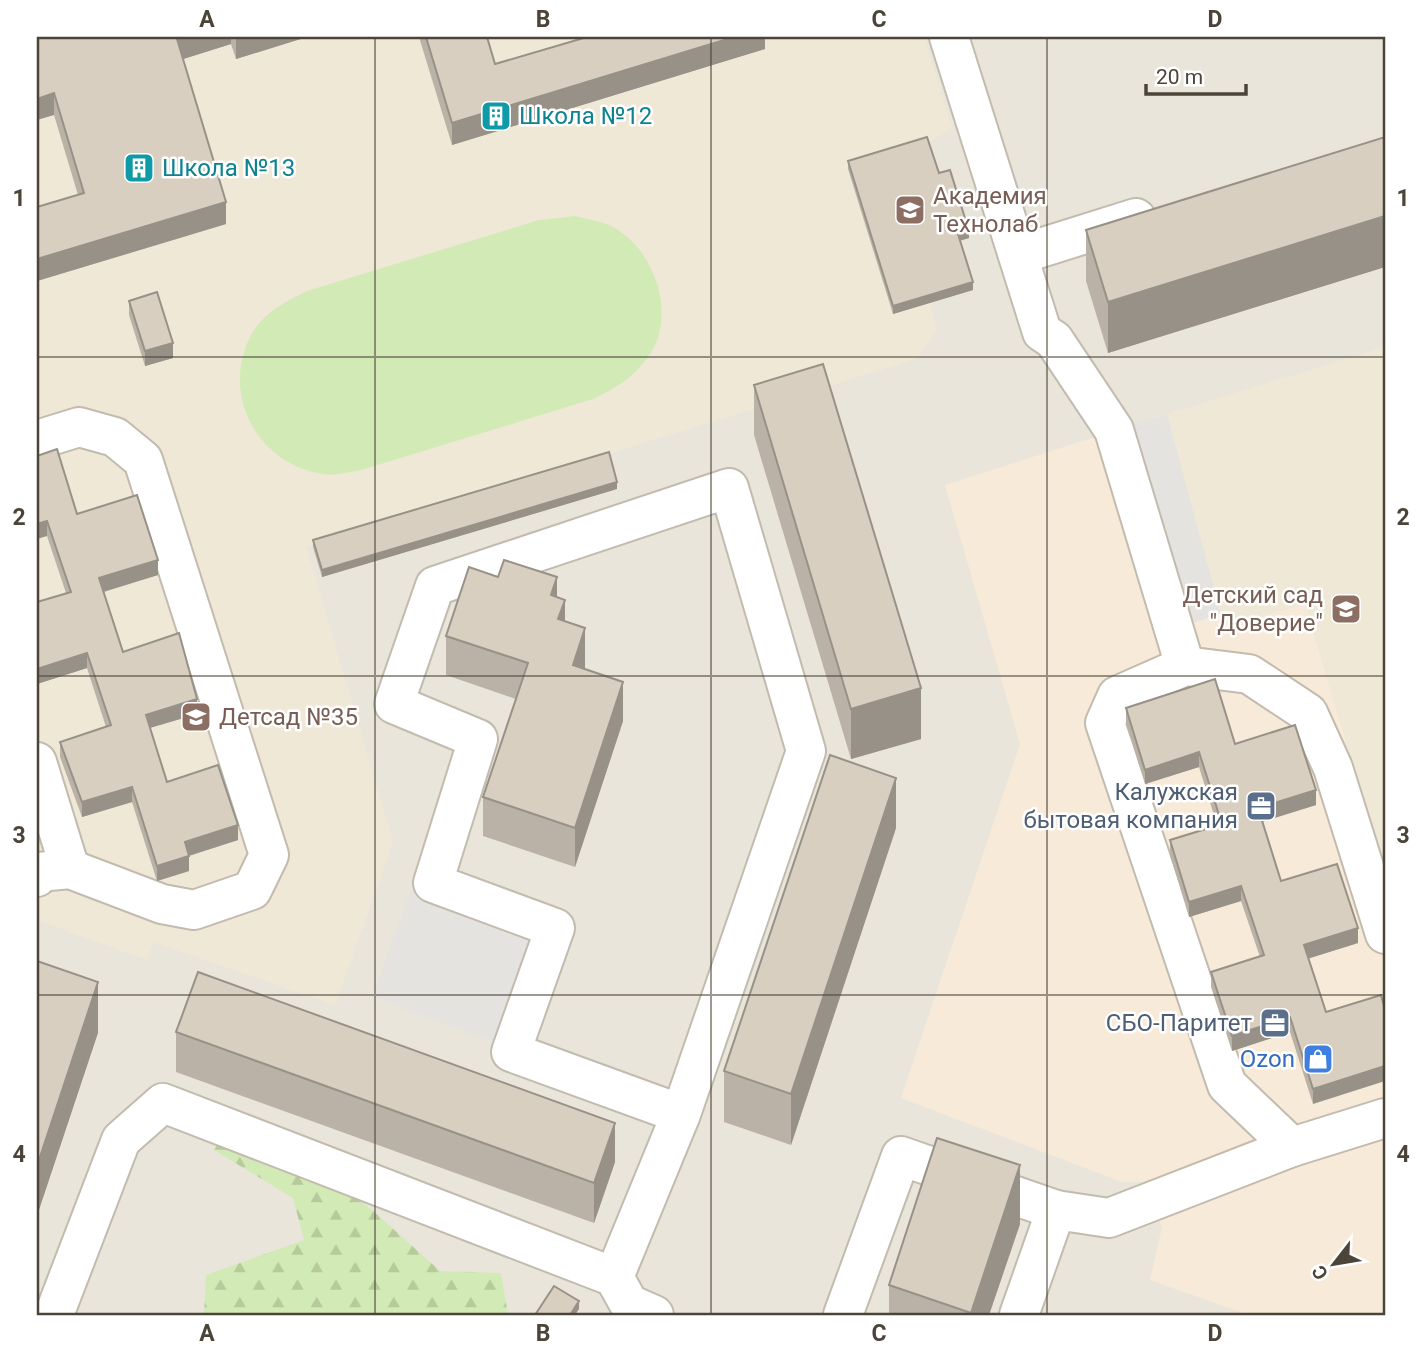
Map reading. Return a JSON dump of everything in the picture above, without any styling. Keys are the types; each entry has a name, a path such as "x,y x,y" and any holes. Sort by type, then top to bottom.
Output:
{"lane":[{"path":"949,37 1042,332 1054,340 1114,430 1185,666"},
{"path":"1018,255 1163,209"},
{"path":"37,440 79,427 115,437 143,460 269,855 252,890 194,910 162,904 53,873 37,762"},
{"path":"614,1277 681,1114 806,751 729,488 435,586 394,704 478,738 433,883 555,928 511,1052 681,1114"},
{"path":"1292,1147 1227,1085 1105,723 1117,696 1185,666 1249,674 1308,713 1333,768 1385,934"},
{"path":"54,1315 121,1140 163,1103 614,1277 629,1304 654,1315"},
{"path":"843,1315 901,1156 1056,1210 1109,1218 1292,1147 1385,1118"},
{"path":"1019,1315 1056,1210"}],"shaded area":[{"path":"37,37 1385,37 1385,1315 37,1315"},
{"path":"37,37 924,37 952,128 927,144 893,314 930,303 937,330 916,359 306,547 393,842 335,1005 153,942 147,960 37,920"},
{"name":"Детский сад \"Доверие\"","path":"1385,347 1385,874 1305,604 1237,624 1221,614 1167,414"},
{"path":"1167,414 1221,614 1237,624 1305,603 1385,874 1385,1315 1249,1315 1150,1280 1162,1227 1141,1182 1122,1182 901,1098 1020,744 945,485"},
{"path":"1167,414 1221,614 1174,629 1114,430"},
{"path":"412,887 536,932 495,1043 372,997"}],"green space":[{"path":"575,216 607,224 626,236 640,250 657,284 661,322 657,341 642,364 617,386 593,399 361,470 337,474 323,474 300,468 280,457 264,442 251,424 243,404 240,382 242,360 250,337 260,322 282,304 307,291 539,220"},
{"path":"231,1110 371,1209 440,1271 501,1273 508,1315 204,1315 206,1275 304,1240 293,1198 214,1150"}],"building":[{"name":"Школа №13","path":"37,37 183,37 177,39 226,202 37,259 37,207 84,193 54,93 37,99"},
{"path":"426,37 487,37 495,64 587,37 734,37 452,123"},
{"name":"Академия Технолаб","path":"927,137 939,173 950,170 969,231 958,234 973,282 893,306 848,161"},
{"path":"1385,137 1385,216 1108,302 1086,230"},
{"path":"157,292 173,343 145,351 129,301"},
{"path":"823,364 921,688 851,709 754,385"},
{"path":"57,449 77,514 137,495 158,560 99,578 123,652 179,633 197,699 146,715 167,782 218,765 238,825 185,842 189,856 157,866 132,787 82,802 60,742 111,725 87,653 37,669 37,602 71,592 47,521 37,524 37,456"},
{"path":"609,452 617,482 322,570 313,540"},
{"path":"504,560 557,577 551,595 565,600 558,619 585,628 573,665 623,682 575,828 483,797 528,663 446,636 469,567 498,577"},
{"path":"1215,679 1235,744 1295,725 1316,790 1258,808 1281,881 1337,864 1358,928 1304,945 1326,1012 1381,995 1385,1010 1385,1066 1313,1089 1290,1017 1232,1036 1211,972 1264,955 1241,886 1189,902 1170,840 1222,824 1199,752 1145,770 1126,708"},
{"path":"830,755 896,778 791,1094 724,1071"},
{"path":"37,961 98,982 37,1166"},
{"path":"198,972 615,1123 594,1183 176,1032"},
{"path":"937,1138 1020,1165 971,1313 889,1285"},
{"path":"554,1286 579,1301 570,1315 535,1315"}],"place":[{"name":"Школа №12","path":"496,116"},
{"name":"Школа №13","path":"139,168"},
{"name":"Академия Технолаб","path":"910,210"},
{"name":"Детский сад \"Доверие\"","path":"1346,609"},
{"name":"Детсад №35","path":"196,717"},
{"name":"Калужская бытовая компания","path":"1261,806"},
{"name":"СБО-Паритет","path":"1275,1023"},
{"name":"Ozon","path":"1318,1059"}]}
